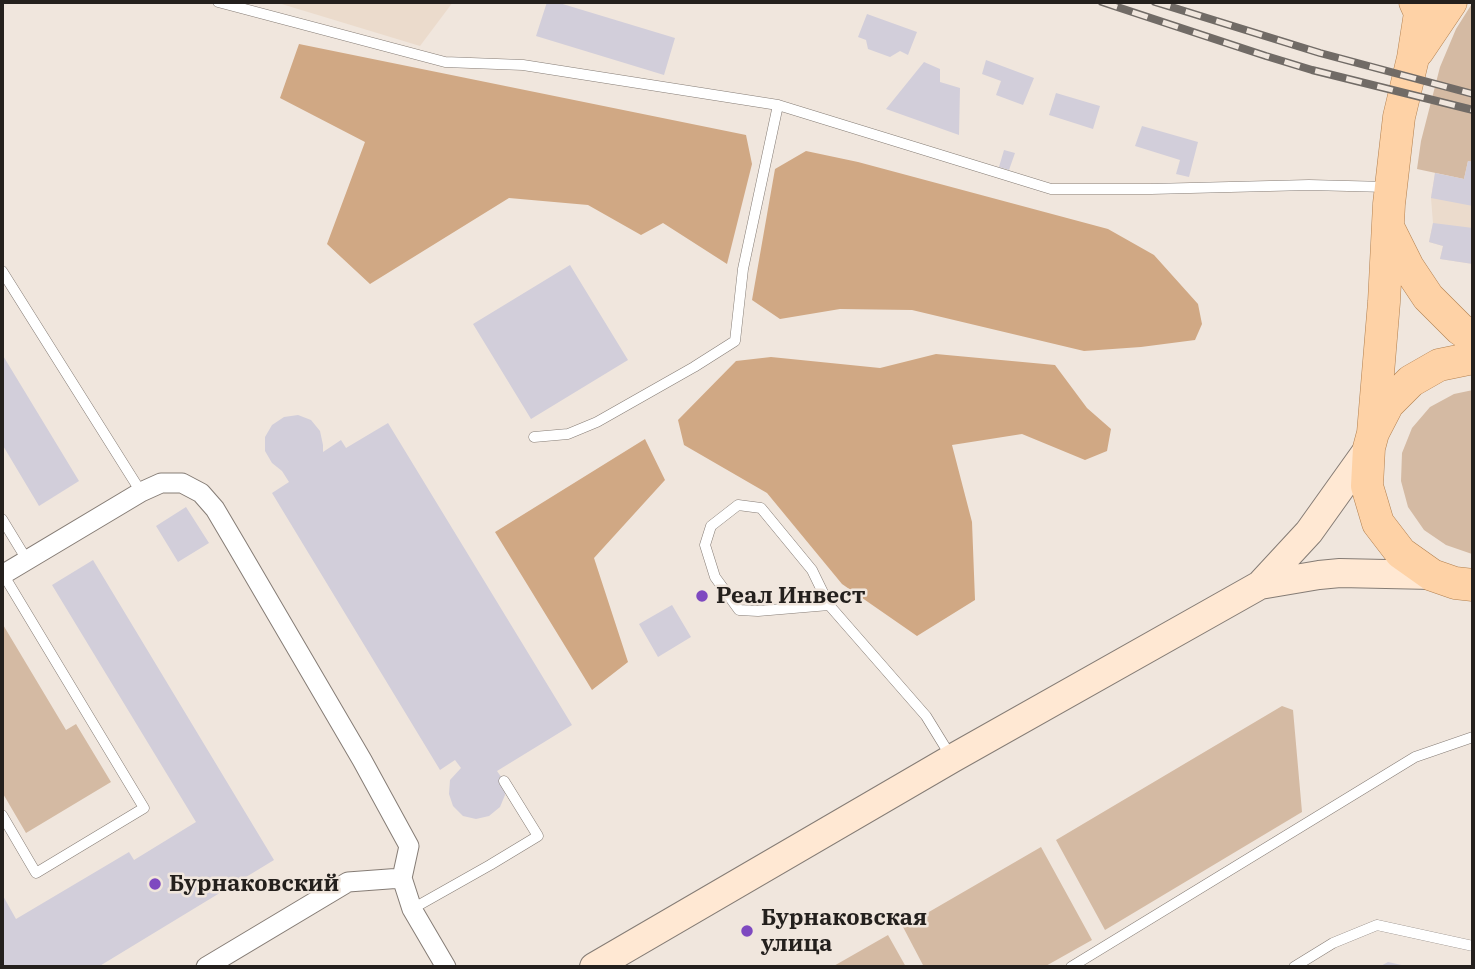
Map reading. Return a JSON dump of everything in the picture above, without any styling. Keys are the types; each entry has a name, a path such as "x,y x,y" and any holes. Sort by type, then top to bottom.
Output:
{"main road":[{"path":"1413,58 1451,2"},
{"path":"1419,5 1413,58 1399,117 1391,187 1367,486 1378,523 1401,553 1432,575 1455,583 1473,585"},
{"path":"1388,228 1428,298 1473,338"},
{"path":"594,967 953,758 1260,585 1309,532 1371,441 1388,404 1411,382 1439,365 1473,358"},
{"path":"1260,585 1340,573 1432,575"}],"street":[{"path":"3,575 161,482 182,483 201,493 215,509 362,760 409,846 402,877 412,909 446,967"},
{"path":"206,967 348,881 402,877"}],"lane":[{"path":"218,2 445,62 523,65 778,105 1051,189 1309,185 1391,187"},
{"path":"534,437 568,434 597,422 735,341 743,269 778,105"},
{"path":"2,271 141,492"},
{"path":"829,604 758,611 740,610 715,577 705,545 711,526 738,505 761,508 812,570 829,604 926,716 953,758"},
{"path":"2,519 27,560"},
{"path":"2,815 36,873 144,808 3,575"},
{"path":"1071,967 1415,757 1473,737"},
{"path":"412,909 538,836 504,781"},
{"path":"1294,967 1333,943 1377,926 1473,946"}],"shaded area":[{"path":"275,2 453,2 420,46"},
{"path":"1473,2 1473,162 1468,161 1464,179 1417,169 1421,141 1440,67 1456,29"},
{"path":"299,44 746,135 752,164 727,264 663,223 641,235 588,205 509,198 370,284 327,244 365,142 280,98"},
{"path":"806,151 858,162 1108,229 1154,255 1198,304 1202,324 1195,340 1084,351 912,310 840,309 780,319 752,300 775,169"},
{"path":"1468,161 1473,162 1473,264 1440,259 1443,246 1429,242 1433,223 1431,198 1435,173 1464,179"},
{"path":"936,354 1055,365 1087,408 1111,429 1107,451 1085,460 1022,434 952,445 972,522 975,600 917,636 842,584 767,493 684,445 678,420 736,361 771,357 880,368"},
{"path":"1473,390 1472,554 1446,545 1424,530 1408,507 1401,481 1402,453 1412,428 1430,407 1454,394"},
{"path":"645,439 665,480 594,558 628,662 592,690 495,532"},
{"path":"2,623 66,730 76,724 111,782 26,833 2,792"},
{"path":"1282,706 1293,710 1302,812 1105,930 1056,840"},
{"path":"1041,847 1092,940 1044,967 924,967 903,927"},
{"path":"888,935 906,967 832,967"}],"building":[{"path":"547,2 556,2 675,38 664,75 536,36"},
{"path":"867,14 917,32 908,55 900,51 890,57 868,49 866,40 858,37"},
{"path":"986,60 1034,78 1023,105 996,95 1001,81 982,74"},
{"path":"924,62 940,69 940,82 960,88 959,135 886,109"},
{"path":"1056,93 1100,106 1093,129 1049,115"},
{"path":"1142,126 1198,142 1189,177 1176,174 1180,160 1135,146"},
{"path":"1004,150 1015,153 1009,170 999,167"},
{"path":"1468,161 1473,162 1473,206 1431,198 1435,173 1464,179"},
{"path":"1433,223 1473,228 1473,264 1440,259 1443,246 1429,242"},
{"path":"570,265 628,360 531,419 473,324"},
{"path":"2,354 79,481 39,506 2,444"},
{"path":"298,415 311,420 320,431 323,452 341,440 346,448 388,423 572,725 497,771 504,781 505,795 500,807 489,816 476,819 463,816 453,806 449,794 450,780 461,768 455,760 440,770 272,493 289,482 265,451 265,437 272,425 284,417"},
{"path":"186,507 209,543 178,562 156,526"},
{"name":"Бурнаковский","path":"93,560 274,860 98,967 2,967 2,894 16,919 129,852 134,860 196,822 52,585"},
{"path":"672,605 691,637 658,657 639,624"},
{"path":"1388,962 1406,966 1406,967 1379,967"}],"railway":[{"path":"1102,2 1312,70 1473,110"},
{"path":"1155,2 1320,53 1473,94"}],"place":[{"name":"Реал Инвест","path":"702,596"},
{"name":"Бурнаковский","path":"155,884"},
{"name":"Бурнаковская улица","path":"747,931"}]}
